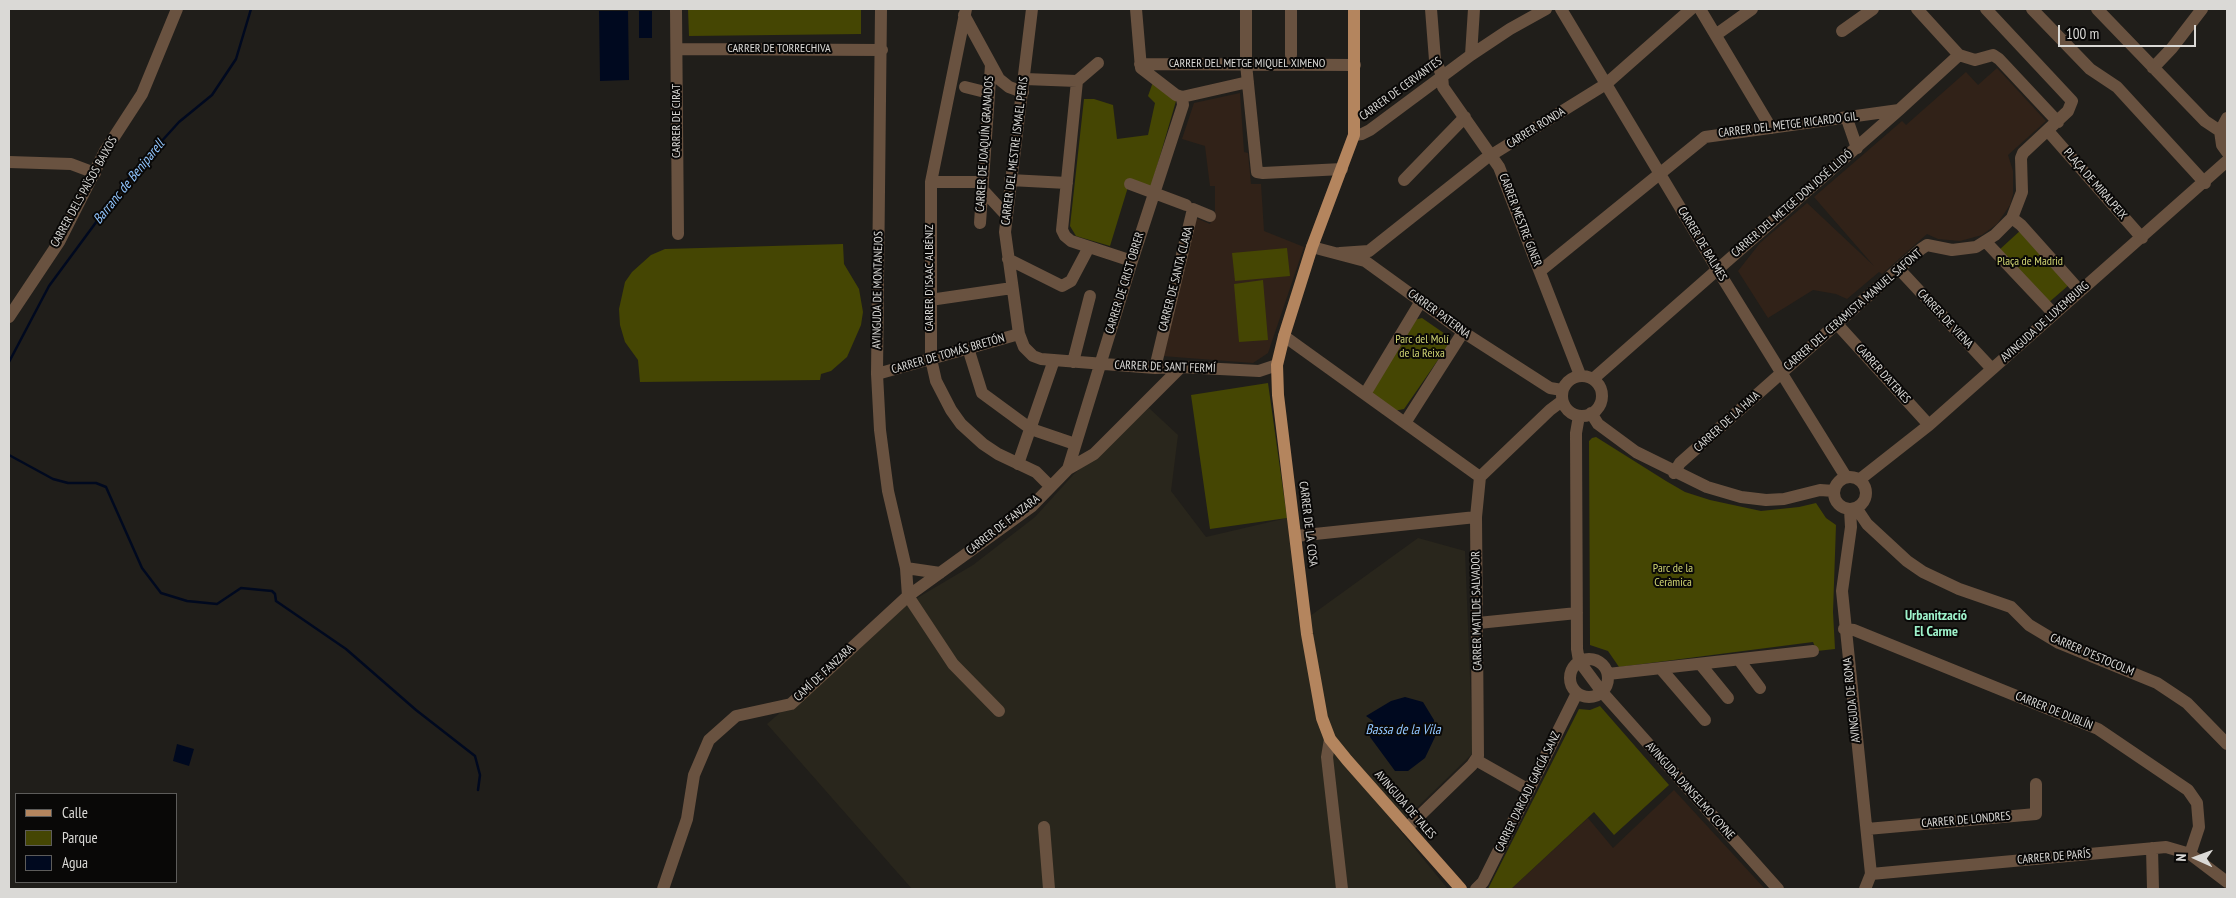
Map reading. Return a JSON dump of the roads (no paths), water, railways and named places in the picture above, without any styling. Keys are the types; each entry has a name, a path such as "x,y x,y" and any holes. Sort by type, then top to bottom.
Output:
{"main road":[{"path":"1354,9 1354,135"},
{"name":"CARRER DE CERVANTES","path":"1342,169 1354,135"},
{"name":"CARRER DE LA COSA","path":"1330,739 1322,718 1307,634 1278,395 1277,365 1284,336 1312,247 1342,169"},
{"name":"AVINGUDA DE TALES","path":"1330,739 1461,889"}],"street":[{"name":"CARRER DELS PAÏSOS BAIXOS","path":"9,317 59,242 105,151 142,94 177,9"},
{"name":"CARRER DE CIRAT","path":"676,9 678,234"},
{"name":"AVINGUDA DE MONTANEJOS","path":"881,9 877,374 880,430 888,491 906,568 908,596 954,664 1000,711"},
{"name":"CARRER DEL MESTRE ISMAEL PERIS","path":"1032,9 1024,85 1006,215 1008,259 1022,344 1037,358 1054,360"},
{"path":"1136,9 1140,64 1144,70 1176,95 1182,97 1248,82"},
{"path":"1246,9 1246,64 1257,172 1342,169"},
{"path":"1291,9 1291,55"},
{"name":"CARRER MESTRE GINER","path":"1430,9 1435,60 1442,75 1443,87 1492,155 1580,375"},
{"path":"1471,55 1474,9"},
{"name":"CARRER DE CERVANTES","path":"1354,135 1370,130 1471,55 1510,29 1546,9"},
{"name":"CARRER DE BALMES","path":"1561,9 1716,269 1846,477"},
{"path":"1700,9 1717,34 1771,128"},
{"path":"1717,34 1752,9"},
{"path":"1842,31 1872,9"},
{"path":"1917,9 1959,55 1975,60 1993,55 2058,122"},
{"name":"CARRER DEL CERAMISTA MANUEL SAFONT","path":"1781,372 1927,245 1961,250 1986,242 2012,218 2022,192 2021,158 2023,153 2058,122 2068,111 2072,101 1986,9"},
{"path":"2032,9 2090,69 2117,87 2205,183"},
{"path":"2097,9 2206,121 2220,131"},
{"path":"2153,68 2172,48 2202,9"},
{"name":"CARRER RONDA","path":"1340,253 1364,252 1378,244 1492,155 1606,84 1686,11"},
{"path":"964,12 991,64 1004,84 1024,85 1074,81 1098,63"},
{"name":"CARRER D'ISAAC ALBÉNIZ","path":"964,12 931,182 931,359 936,381 951,410 961,424 983,444 1036,472 1050,486"},
{"name":"CARRER DE TORRECHIVA","path":"677,48 882,50"},
{"name":"CARRER DEL METGE DON JOSÉ LLIDÓ","path":"1593,379 1716,269 1857,148 1959,55"},
{"name":"CARRER DE JOAQUÍN GRANADOS","path":"980,223 991,64"},
{"name":"CARRER DEL METGE MIQUEL XIMENO","path":"1140,64 1355,65"},
{"path":"1074,81 1076,98 1062,230 1067,238 1132,261"},
{"path":"965,87 989,93"},
{"name":"CARRER DE CRIST OBRER","path":"1068,469 1132,261 1183,105 1182,97"},
{"name":"CARRER DEL METGE RICARDO GIL","path":"1540,271 1705,136 1847,119 1899,110"},
{"path":"1404,180 1466,117"},
{"path":"2227,118 2220,131 2222,145 2227,152"},
{"name":"CARRER DEL METGE DON JOSÉ LLIDÓ","path":"1847,119 1857,148"},
{"name":"PLAÇA DE MIRALPEIX","path":"2048,131 2142,238"},
{"name":"AVINGUDA DE LUXEMBURG","path":"1859,480 1930,425 2080,291 2205,183 2227,161"},
{"path":"9,162 71,164 95,173"},
{"path":"1010,180 1067,183"},
{"path":"931,182 983,186 1006,215"},
{"path":"1130,184 1186,205"},
{"name":"CARRER DE SANTA CLARA","path":"1155,368 1193,209 1210,216"},
{"path":"2012,218 2021,225 2080,291"},
{"path":"1986,242 2054,314"},
{"path":"1371,264 1378,244"},
{"path":"1008,259 1062,286 1071,281 1089,247"},
{"name":"CARRER PATERNA","path":"1312,247 1340,253 1371,264 1464,332 1562,396"},
{"name":"CARRER DE VIENA","path":"1899,269 1992,369"},
{"path":"930,300 1012,288"},
{"path":"1072,362 1090,296"},
{"path":"1365,394 1421,301"},
{"name":"CARRER D'ATENES","path":"1837,324 1930,425"},
{"path":"1405,422 1464,332"},
{"name":"CARRER DE TOMÁS BRETÓN","path":"877,374 1019,334"},
{"path":"1284,336 1480,477 1550,410 1562,396 1569,380 1580,375 1593,379 1598,384 1602,397 1600,403 1585,414 1576,433 1576,650 1579,661"},
{"path":"968,348 980,390 1031,429 1076,444"},
{"path":"1018,464 1054,360"},
{"name":"CARRER DE SANT FERMÍ","path":"1054,360 1155,368 1180,367 1259,371 1277,365"},
{"name":"CARRER DE FANZARA","path":"908,596 1031,507 1068,469 1094,454 1180,367"},
{"name":"CARRER DE LA HAIA","path":"1674,473 1680,463 1781,372"},
{"path":"1562,396 1568,411 1585,414 1636,452 1674,473 1707,487 1749,498 1775,500 1820,490 1834,492"},
{"name":"CARRER MATILDE SALVADOR","path":"1476,760 1479,746 1476,517 1480,477"},
{"path":"1846,477 1859,480 1866,489 1865,501 1854,509 1841,508 1835,501 1834,492 1837,483 1846,477"},
{"name":"AVINGUDA DE ROMA","path":"1854,509 1842,591 1844,629 1871,874"},
{"name":"CARRER D'ESTOCOLM","path":"1854,509 1867,524 1907,561 1923,572 1959,589 2011,607 2029,625 2058,643 2157,683 2186,703 2227,744"},
{"path":"1296,536 1476,517"},
{"path":"906,568 940,573"},
{"path":"906,568 925,583"},
{"name":"CAMÍ DE FANZARA","path":"663,889 687,819 694,775 709,740 736,716 791,704 908,596"},
{"path":"1478,623 1577,613"},
{"name":"CARRER DE DUBLÍN","path":"1844,629 1854,630 2098,729 2188,790 2197,803 2199,827 2190,854"},
{"path":"1608,674 1662,670 1813,651"},
{"path":"1591,658 1602,664 1608,674 1607,684 1602,692 1594,696 1585,697 1577,693 1572,686 1570,677 1572,668 1579,661 1591,658"},
{"path":"1739,660 1760,688"},
{"name":"AVINGUDA D'ANSELMO COYNE","path":"1579,661 1602,692 1778,889"},
{"path":"1701,665 1728,698"},
{"path":"1662,670 1705,720"},
{"name":"CARRER D'ARCADI GARCÍA SANZ","path":"1476,889 1484,882 1577,693"},
{"name":"CARRER DE LA COSA","path":"1330,739 1327,757 1342,889"},
{"path":"1407,828 1476,760 1529,790"},
{"name":"CARRER DE LONDRES","path":"1866,829 2036,814 2036,784"},
{"path":"1044,827 1049,889"},
{"name":"CARRER DE PARÍS","path":"1871,874 2166,847 2190,854 2227,882"},
{"path":"2152,848 2153,889"},
{"path":"1864,889 1871,874"}],"water":[{"path":"599,11 628,11 629,80 600,81"},
{"path":"639,11 652,11 652,38 639,38"},
{"name":"Bassa de la Vila","path":"1405,697 1423,702 1434,720 1435,737 1425,758 1408,771 1395,771 1370,737 1373,721 1366,716 1391,701"},
{"path":"177,744 194,749 189,766 173,761"}],"waterway":[{"name":"Barranc de Beniparell","path":"9,362 49,286 131,175 179,122 212,95 236,59 251,9"},
{"path":"9,455 53,479 68,483 96,483 106,487 142,568 161,593 187,601 217,604 241,588 272,591 275,594 276,601 346,649 416,710 475,756 480,775 478,790"}],"district":[{"name":"Urbanització El Carme","path":"1936,624"}],"park label":[{"name":"Plaça de Madrid","path":"2030,262"},
{"name":"Parc del Molí de la Reixa","path":"1422,347"},
{"name":"Parc de la Ceràmica","path":"1673,576"}]}
